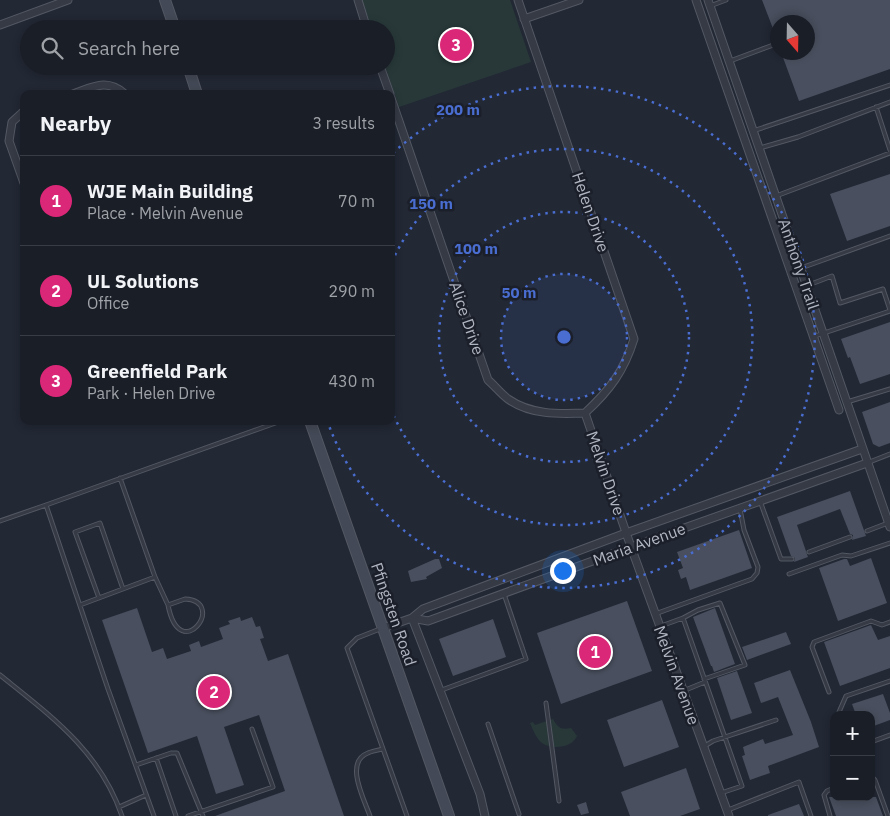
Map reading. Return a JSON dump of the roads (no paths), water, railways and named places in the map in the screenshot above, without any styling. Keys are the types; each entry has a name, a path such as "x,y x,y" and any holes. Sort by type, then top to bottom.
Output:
{"main road":[{"path":"165,0 172,20"},
{"path":"191,75 196,90"},
{"name":"Pfingsten Road","path":"311,425 449,816"}],"street":[{"path":"0,25 68,0"},
{"path":"358,0 365,20"},
{"name":"Helen Drive","path":"518,0 634,339 628,358 617,378 603,396 585,413"},
{"path":"524,19 579,0"},
{"name":"Anthony Trail","path":"696,0 839,410"},
{"name":"Anthony Trail","path":"709,3 889,525"},
{"path":"383,75 389,90"},
{"path":"84,90 101,84 116,86 120,90"},
{"name":"Alice Drive","path":"395,110 488,380 508,399 532,410 558,414 585,413"},
{"path":"20,115 12,122 9,141 20,172"},
{"name":"Melvin Drive","path":"585,413 626,533"},
{"name":"Maria Avenue","path":"383,628 412,618 423,609 626,533 862,449"},
{"name":"Maria Avenue","path":"412,618 428,621 867,463"},
{"name":"Melvin Avenue","path":"626,533 728,813"},
{"path":"412,618 480,794 486,816"}],"lane":[{"path":"709,3 726,0"},
{"path":"729,61 770,46"},
{"path":"753,131 890,85"},
{"path":"759,149 798,137 890,102"},
{"path":"775,196 890,152 876,107"},
{"path":"800,268 890,236"},
{"path":"806,286 832,276 840,303 883,289 890,311 813,337"},
{"path":"846,402 890,389"},
{"path":"0,521 270,425"},
{"path":"867,463 890,454"},
{"path":"120,478 155,577 168,605 172,623 180,630 185,631 195,628 202,620 202,610 195,601 184,599 168,605"},
{"path":"760,501 780,559 792,558"},
{"path":"46,505 154,816"},
{"path":"655,614 752,579 755,576 758,567 744,530 740,508"},
{"path":"99,598 75,532 100,523 123,589"},
{"path":"867,531 889,525"},
{"path":"809,552 850,537"},
{"path":"789,574 842,555 851,556 890,542"},
{"path":"80,605 155,577"},
{"path":"439,691 526,659 504,593"},
{"path":"660,627 698,610 720,603 745,665 683,691"},
{"path":"683,618 742,786 720,794"},
{"path":"828,692 812,647 814,642 871,621 882,625 890,622"},
{"path":"383,628 357,638 348,648 407,816"},
{"path":"0,675 66,729 86,750 110,786 122,816"},
{"path":"839,711 846,696 890,681"},
{"path":"546,703 560,801"},
{"path":"703,748 725,736 776,720"},
{"path":"488,724 519,814"},
{"path":"188,816 273,787 252,729"},
{"path":"875,741 890,735"},
{"path":"370,816 355,770 358,761 366,753 383,749"},
{"path":"136,765 171,753 177,753 203,816"},
{"path":"156,758 176,816"},
{"path":"875,780 888,816"},
{"path":"728,813 799,782 811,816"},
{"path":"830,790 824,795 830,816"},
{"path":"118,807 146,795"}],"place":[{"name":"Greenfield Park","path":"456,45"},
{"name":"WJE Main Building","path":"595,652"},
{"name":"UL Solutions","path":"214,692"}]}
